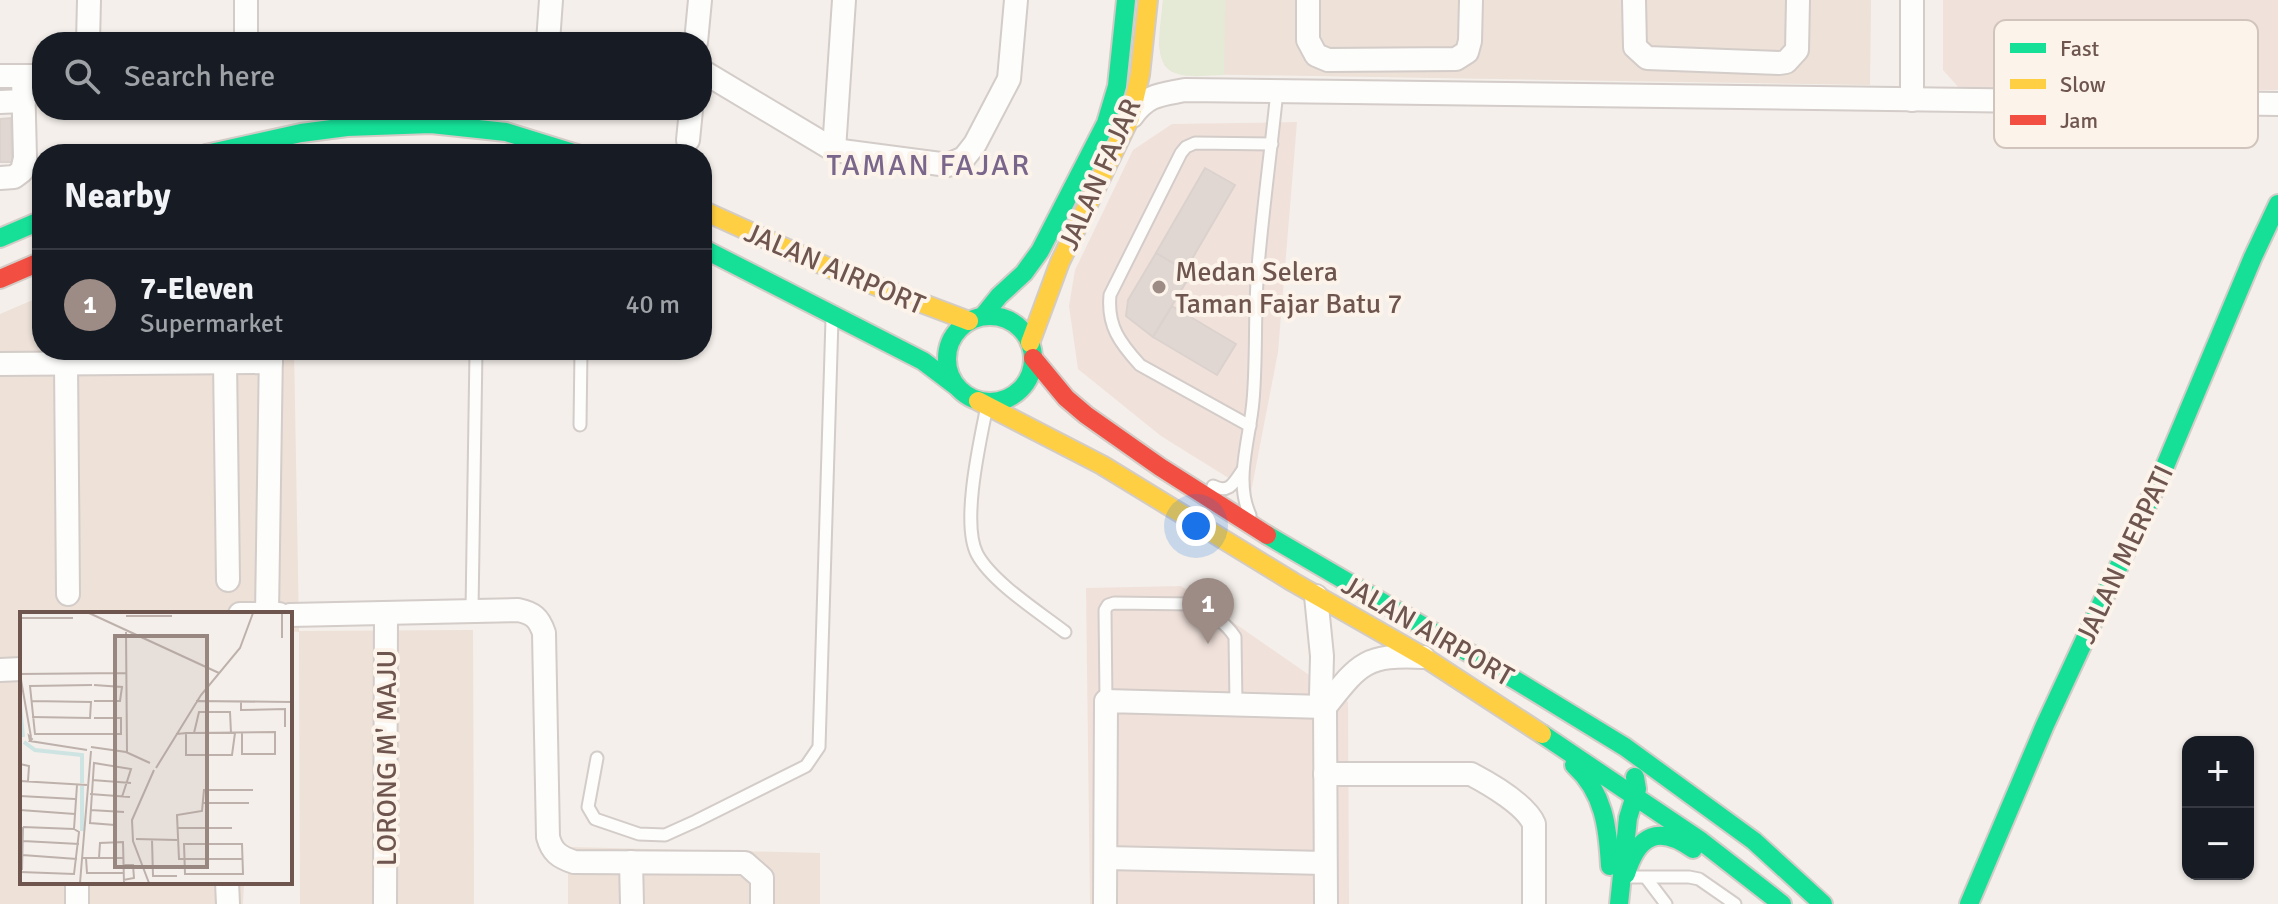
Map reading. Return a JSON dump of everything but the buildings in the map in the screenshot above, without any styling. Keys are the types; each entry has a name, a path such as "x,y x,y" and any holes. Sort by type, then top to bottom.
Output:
{"main road":[{"name":"JALAN FAJAR","path":"976,319 1024,273 1040,251 1106,123 1117,86 1126,0"},
{"name":"JALAN FAJAR","path":"1032,351 1060,262 1130,118 1143,50 1148,0"},
{"path":"251,144 347,127 431,124 506,132 545,144"},
{"name":"JALAN MERPATI","path":"1969,904 2045,725 2163,471 2278,204"},
{"name":"JALAN AIRPORT","path":"712,215 831,270 919,305 976,319"},
{"path":"0,238 32,223"},
{"name":"JALAN AIRPORT","path":"712,253 923,361 956,386"},
{"path":"0,279 32,265"},
{"path":"998,317 1011,321 1023,331 1032,351 1028,378 1016,394 998,402 983,403 966,395 956,386 949,372 947,358 950,343 957,331 976,319 998,317"},
{"name":"JALAN AIRPORT","path":"1032,351 1066,398 1160,467 1263,532 1625,747 1754,841 1823,904"},
{"name":"JALAN AIRPORT","path":"983,403 1102,465 1316,596 1424,657 1634,794 1782,904"},
{"path":"1380,601 1444,655 1630,766 1637,779 1637,789 1625,838 1617,904"},
{"path":"1502,708 1515,727 1590,778 1597,791 1607,833 1617,904"},
{"path":"1617,904 1631,857 1643,842 1661,836 1678,838 1770,904"}],"street":[{"path":"88,32 89,0"},
{"path":"246,0 246,32"},
{"path":"549,32 551,0"},
{"path":"697,32 700,0"},
{"path":"834,150 844,0"},
{"path":"712,77 834,150 948,165 964,158 975,144 1009,79 1016,0"},
{"path":"1308,0 1308,40 1316,55 1328,60 1456,59 1467,52 1470,41 1471,0"},
{"path":"1634,0 1635,47 1655,60 1779,63 1793,57 1798,42 1798,0"},
{"path":"1912,0 1912,100"},
{"path":"1143,50 1159,76 1185,90"},
{"path":"0,76 32,76"},
{"path":"0,178 14,177 22,171 25,158 24,101 32,79"},
{"path":"1130,118 1152,96 1185,90 1994,101"},
{"path":"0,102 24,101"},
{"path":"2258,104 2278,104"},
{"path":"688,140 690,120"},
{"path":"0,230 32,221"},
{"path":"0,364 66,364 93,360"},
{"path":"209,360 240,360"},
{"path":"271,360 274,612"},
{"path":"225,362 228,580"},
{"path":"66,364 68,594"},
{"path":"1316,596 1322,656 1321,695 1325,707 1326,904"},
{"path":"292,615 529,612 537,617 544,633 548,837 556,854 574,862 745,863 762,878 762,904"},
{"name":"LORONG M' MAJU","path":"385,904 386,613"},
{"path":"1325,707 1359,667 1370,661 1400,656 1424,657"},
{"path":"0,670 20,669"},
{"path":"1105,904 1106,701 1325,707"},
{"path":"1325,774 1471,774 1482,780 1530,814 1534,824 1534,904"},
{"path":"1106,858 1325,863"},
{"path":"631,862 632,904"},
{"path":"227,884 228,904"}],"lane":[{"path":"1263,532 1246,506 1242,470 1253,400 1258,269 1277,91"},
{"path":"1250,426 1140,365 1112,326 1108,312 1110,295 1186,147 1195,143 1272,144"},
{"path":"597,758 588,807 595,819 639,834 665,835 806,766 819,747 832,314"},
{"path":"472,611 476,360"},
{"path":"580,425 581,360"},
{"path":"983,403 971,526 976,551 989,570 1065,632"},
{"path":"1160,467 1224,490 1232,486 1242,470"},
{"path":"1106,701 1105,610 1108,605 1193,604 1202,608 1235,637 1236,704"},
{"path":"1626,877 1699,879 1735,904"},
{"path":"1647,879 1666,904"}],"shaded area":[{"path":"1163,0 1871,0 1870,85 1186,74 1172,72 1161,57 1159,45"},
{"path":"1943,0 2278,0 2278,90 2258,90 2258,20 1994,20 1994,89 1960,89 1943,70"},
{"path":"1297,122 1278,352 1251,492 1161,436 1078,369 1069,306 1075,270 1133,150 1172,124"},
{"path":"32,300 32,360 294,360 299,631 473,630 474,904 300,904 299,632 292,631 292,612 20,612 20,884 244,884 243,904 0,904 0,314"},
{"path":"1181,586 1348,702 1349,904 1090,904 1086,588"},
{"path":"568,847 820,853 820,904 568,904"}],"green space":[{"path":"1163,0 1225,0 1224,75 1184,75 1166,67 1159,39"}],"traffic: fast":[{"path":"983,316 1024,273 1040,251 1106,123 1117,86 1126,0"},
{"path":"251,144 347,127 431,124 506,132 545,144"},
{"path":"1969,904 2045,725 2163,471 2278,204"},
{"path":"0,238 32,224"},
{"path":"712,253 923,361 956,386"},
{"path":"990,316 1014,323 1026,335 1033,359 1026,383 1014,395 990,402 966,395 954,383 947,359 954,335 966,323 990,316"},
{"path":"1267,535 1625,747 1754,841 1823,904"},
{"path":"1542,734 1701,841 1782,904"},
{"path":"1574,765 1598,799 1606,824 1610,866"},
{"path":"1619,904 1628,818 1637,789 1635,777"},
{"path":"1626,874 1637,850 1651,838 1670,837 1693,849"}],"traffic: slow":[{"path":"1030,343 1060,262 1130,118 1140,75 1148,0"},
{"path":"712,215 834,270 969,321"},
{"path":"978,401 1102,465 1293,582 1424,657 1542,734"}],"traffic: jam":[{"path":"0,279 32,265"},
{"path":"1033,358 1066,398 1086,415 1160,467 1267,535"}],"place":[{"name":"Medan Selera Taman Fajar Batu 7","path":"1159,287"},
{"name":"7-Eleven","path":"1208,644"}],"district":[{"name":"TAMAN FAJAR","path":"929,165"}]}
